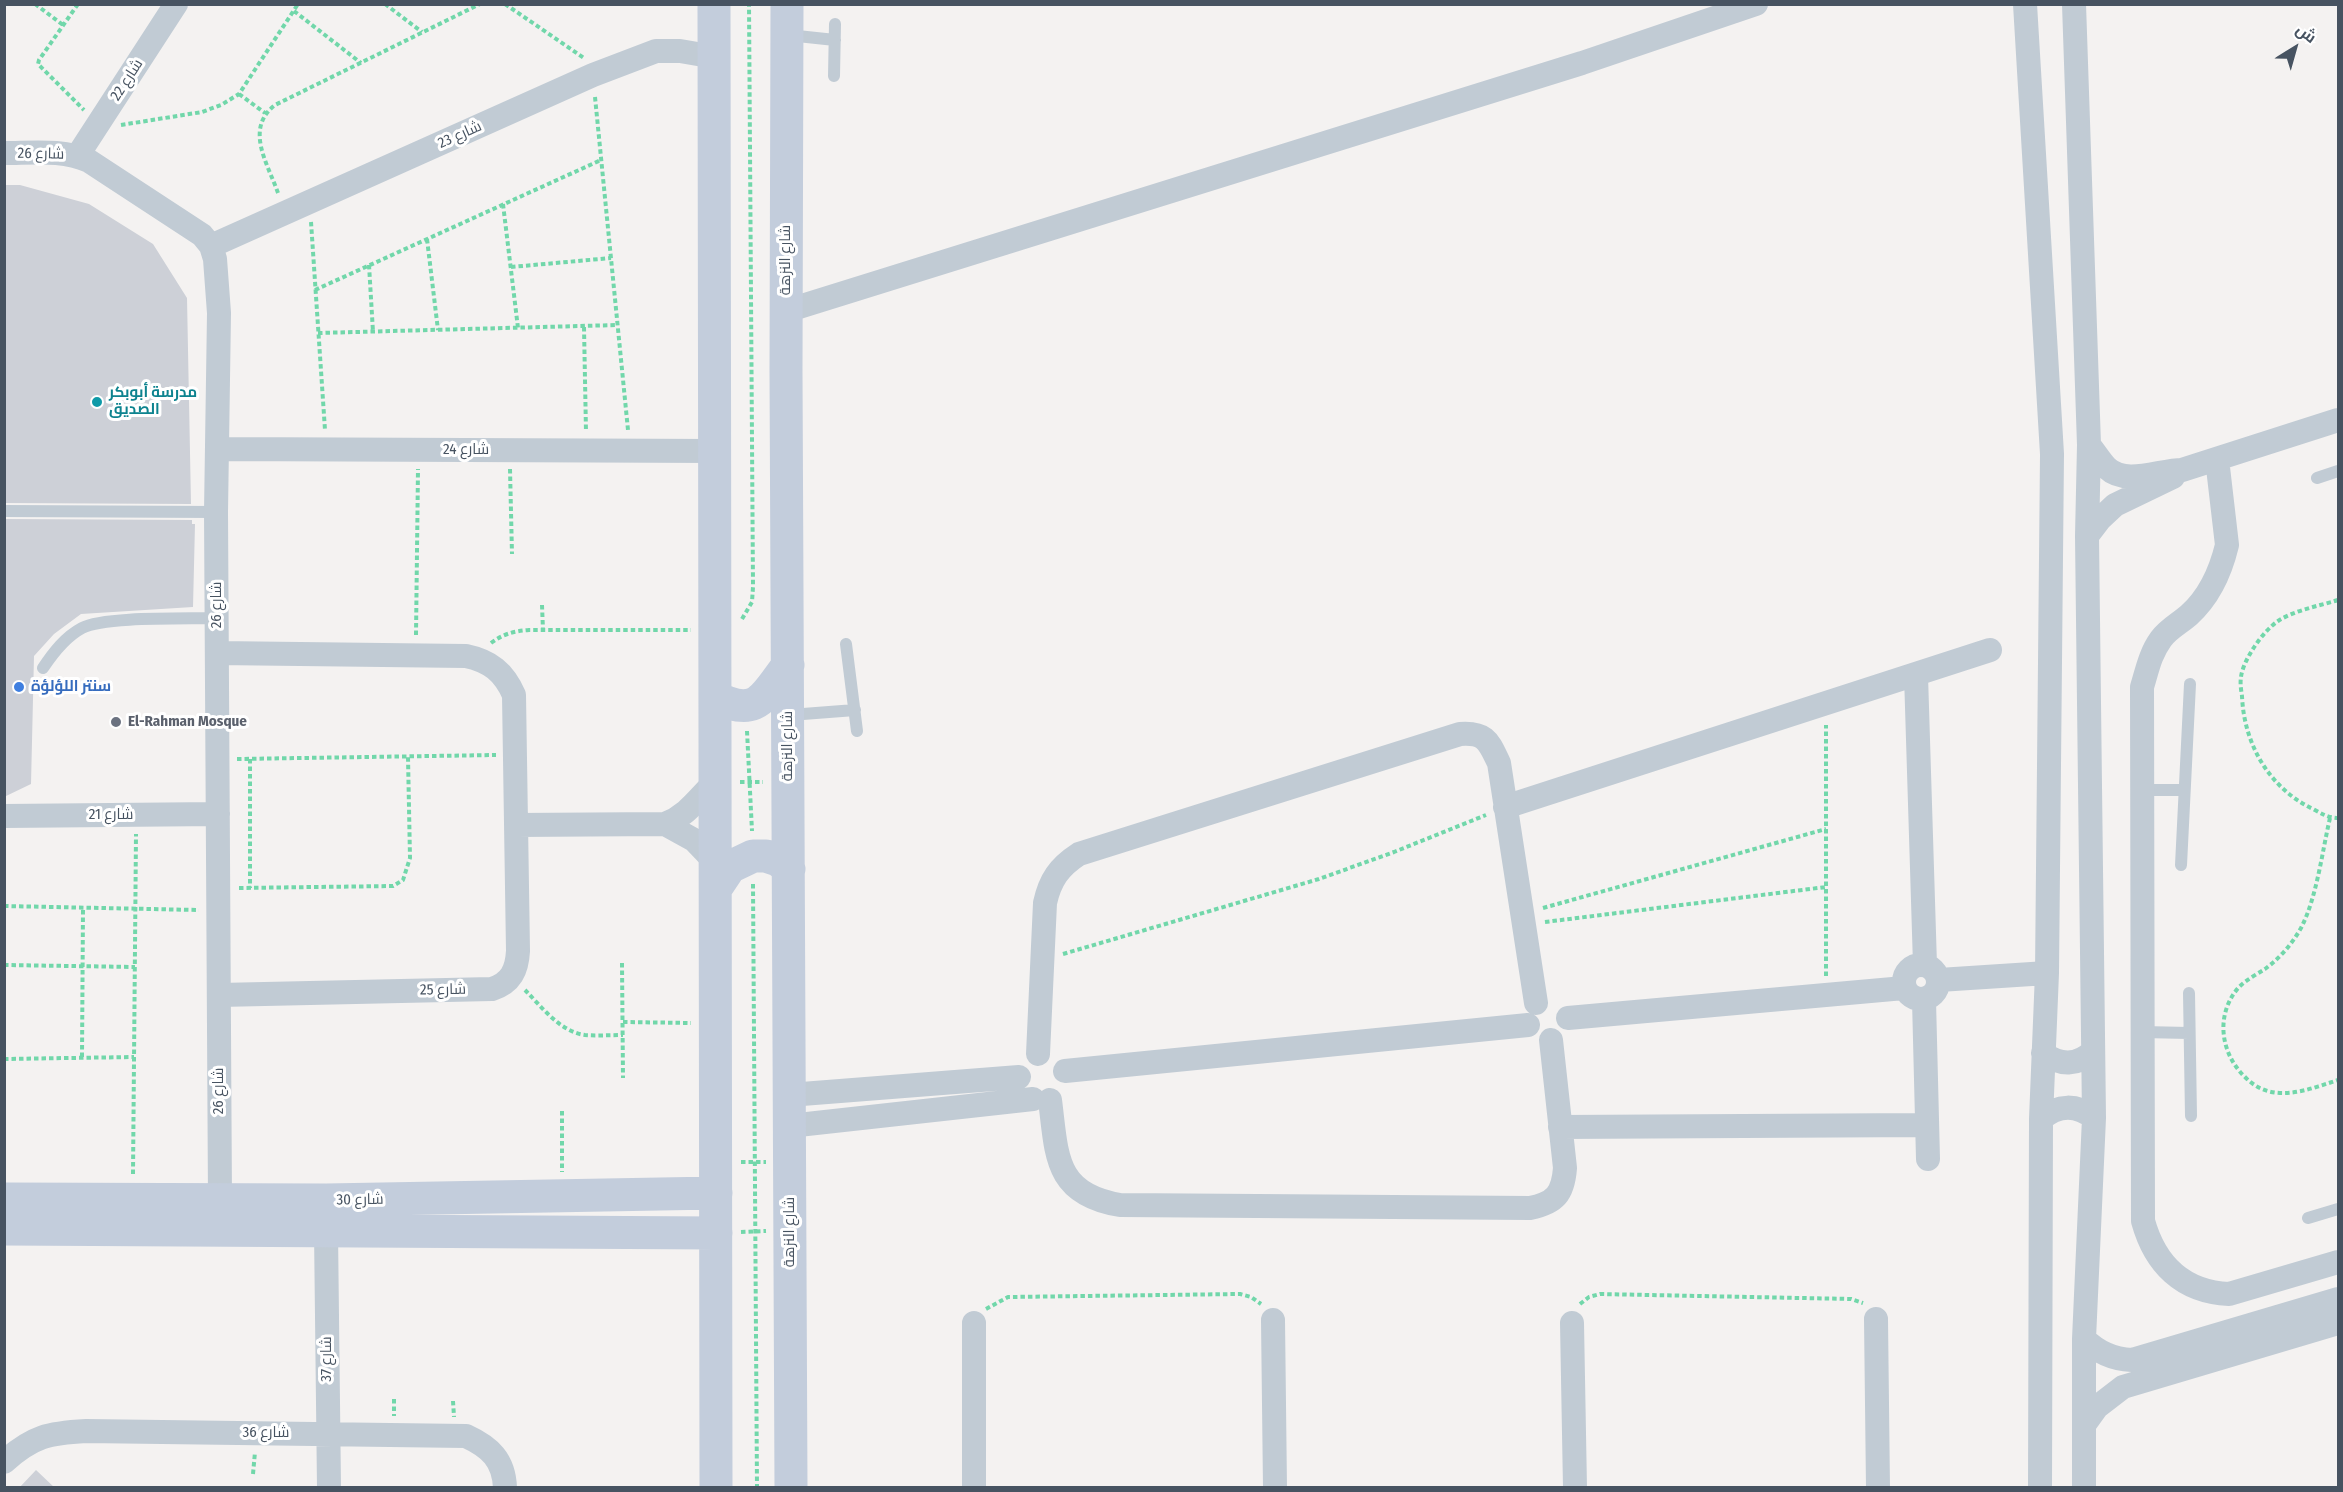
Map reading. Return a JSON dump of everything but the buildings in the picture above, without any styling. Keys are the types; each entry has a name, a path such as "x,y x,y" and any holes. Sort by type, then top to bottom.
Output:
{"main road":[{"path":"689,4 715,57"},
{"path":"714,4 715,451 728,628 730,702 715,782 716,1488"},
{"name":"شارع النزهة","path":"787,20 791,1488"},
{"path":"730,702 758,702 788,665"},
{"path":"716,876 753,856 766,856 789,869"},
{"name":"شارع 30","path":"4,1199 220,1200 651,1195 716,1178"},
{"path":"651,1195 656,1214 652,1233"},
{"name":"شارع 30","path":"4,1229 716,1233"}],"street":[{"name":"شارع 22","path":"78,155 176,4"},
{"path":"786,311 1582,63 1756,4"},
{"path":"2025,4 2052,454 2047,973 2041,1119 2040,1488"},
{"path":"2074,4 2089,445 2087,536 2094,1118 2084,1339 2084,1488"},
{"name":"شارع 23","path":"211,246 599,73 656,51 680,51 715,57"},
{"name":"شارع 26","path":"4,153 78,155 202,235 211,246 215,259 219,313 216,512 220,1200"},
{"path":"2089,445 2108,469 2119,475 2131,477 2166,470 2182,470 2338,420"},
{"name":"شارع 24","path":"217,449 715,451"},
{"path":"2217,459 2227,545 2225,554 2216,578 2199,604 2162,637 2150,660 2142,687 2143,1221 2148,1238 2160,1260 2174,1274 2194,1286 2214,1293 2229,1294 2338,1262"},
{"path":"2087,536 2115,505 2162,484 2182,470"},
{"path":"1505,807 1990,650"},
{"path":"217,653 416,654 478,658 500,672 514,695 518,951 517,964 512,977"},
{"path":"1568,1018 1826,995 1914,994 1929,998 1937,991 1932,973 1916,675"},
{"path":"1038,1054 1045,903 1049,886 1064,863 1079,854 1460,734 1471,733 1489,742 1499,763 1523,919 1532,1014 1537,1037 1551,1040 1564,1032 1568,1018 1562,1005 1556,1001 1542,1000 1532,1014 1065,1071"},
{"path":"665,824 692,808 715,782"},
{"name":"شارع 21","path":"4,816 218,814"},
{"path":"516,825 665,824 694,840 716,876"},
{"path":"1928,1159 1927,1125 1914,994 1904,981 1908,970 1919,965 1932,973 2047,973"},
{"name":"شارع 25","path":"219,995 492,989 512,977"},
{"path":"789,1110 1041,1099 1064,1089 1066,1080 1062,1064 1047,1054 1038,1054 1024,1062 1019,1077 1021,1086 1041,1099 1057,1157 1066,1176 1081,1191 1100,1201 1120,1205 1530,1208 1545,1205 1557,1196 1564,1183 1565,1168 1551,1040"},
{"path":"2043,1053 2059,1062 2069,1063 2086,1057 2093,1051"},
{"path":"789,1110 1019,1077"},
{"path":"2041,1119 2054,1109 2063,1107 2080,1109 2094,1118"},
{"path":"1560,1127 1927,1125"},
{"name":"شارع 37","path":"327,1231 329,1488"},
{"path":"2084,1425 2105,1399 2133,1372 2338,1299"},
{"path":"1876,1319 1878,1488"},
{"path":"1273,1320 1275,1488"},
{"path":"974,1323 974,1488"},
{"path":"1572,1323 1575,1488"},
{"path":"2084,1339 2133,1372 2338,1323"},
{"name":"شارع 36","path":"4,1462 24,1444 54,1433 86,1431 466,1436 485,1444 498,1460 505,1479 505,1488"}],"lane":[{"path":"787,20 835,40"},
{"path":"834,76 835,24"},
{"path":"2317,478 2338,471"},
{"path":"4,511 216,512"},
{"path":"43,668 54,652 68,639 82,628 101,622 217,618"},
{"path":"846,644 857,731"},
{"path":"2181,866 2190,684"},
{"path":"789,715 855,710"},
{"path":"2142,790 2184,790"},
{"path":"2189,993 2191,1116"},
{"path":"2142,1032 2189,1033"},
{"path":"2308,1218 2338,1209"}],"path":[{"path":"35,4 63,25"},
{"path":"78,4 38,64 97,127 202,112 221,105 239,94 298,4"},
{"path":"385,4 422,32"},
{"path":"286,214 259,141 259,126 265,113 275,105 480,4"},
{"path":"505,4 599,73 602,160 630,451"},
{"path":"478,658 487,646 513,631 728,628 741,620 752,602 749,4"},
{"path":"294,11 361,63"},
{"path":"239,94 265,113"},
{"path":"315,290 602,160"},
{"path":"309,203 327,449"},
{"path":"503,204 518,328"},
{"path":"427,239 438,330"},
{"path":"511,267 611,258"},
{"path":"369,265 373,332"},
{"path":"318,333 618,326"},
{"path":"584,327 586,450"},
{"path":"416,654 418,450"},
{"path":"509,450 512,555"},
{"path":"2338,600 2278,621 2255,645 2241,676 2242,713 2251,746 2270,776 2294,800 2330,818 2338,818"},
{"path":"542,605 543,630"},
{"path":"730,702 751,782 757,1488"},
{"path":"1826,703 1826,995"},
{"path":"217,759 515,755"},
{"path":"4,906 135,909 218,899 250,888 393,886 403,880 410,858 408,757"},
{"path":"250,759 250,888"},
{"path":"715,782 788,782"},
{"path":"1042,960 1328,876 1505,807"},
{"path":"132,1200 136,815"},
{"path":"2330,818 2309,909 2302,926 2281,955 2240,986 2230,1001 2224,1017 2223,1035 2227,1052 2235,1068 2247,1080 2263,1089 2280,1094 2297,1094 2338,1080"},
{"path":"1523,919 1826,829"},
{"path":"1523,919 1826,887"},
{"path":"82,1057 83,908"},
{"path":"622,963 623,1078"},
{"path":"4,965 135,967"},
{"path":"512,977 552,1017 568,1029 584,1035 623,1035"},
{"path":"622,1022 716,1023"},
{"path":"4,1059 134,1057"},
{"path":"562,1111 562,1196"},
{"path":"716,1178 756,1162 790,1161"},
{"path":"716,1233 790,1230"},
{"path":"974,1323 988,1306 1008,1297 1240,1294 1260,1303 1273,1320"},
{"path":"1572,1323 1575,1312 1581,1304 1589,1297 1600,1294 1851,1299 1859,1300 1867,1305 1876,1319"}],"place":[{"name":"مدرسة أبوبكر الصديق","path":"97,402"},
{"name":"سنتر اللؤلؤة","path":"19,687"},
{"name":"El-Rahman Mosque","path":"116,722"}]}
